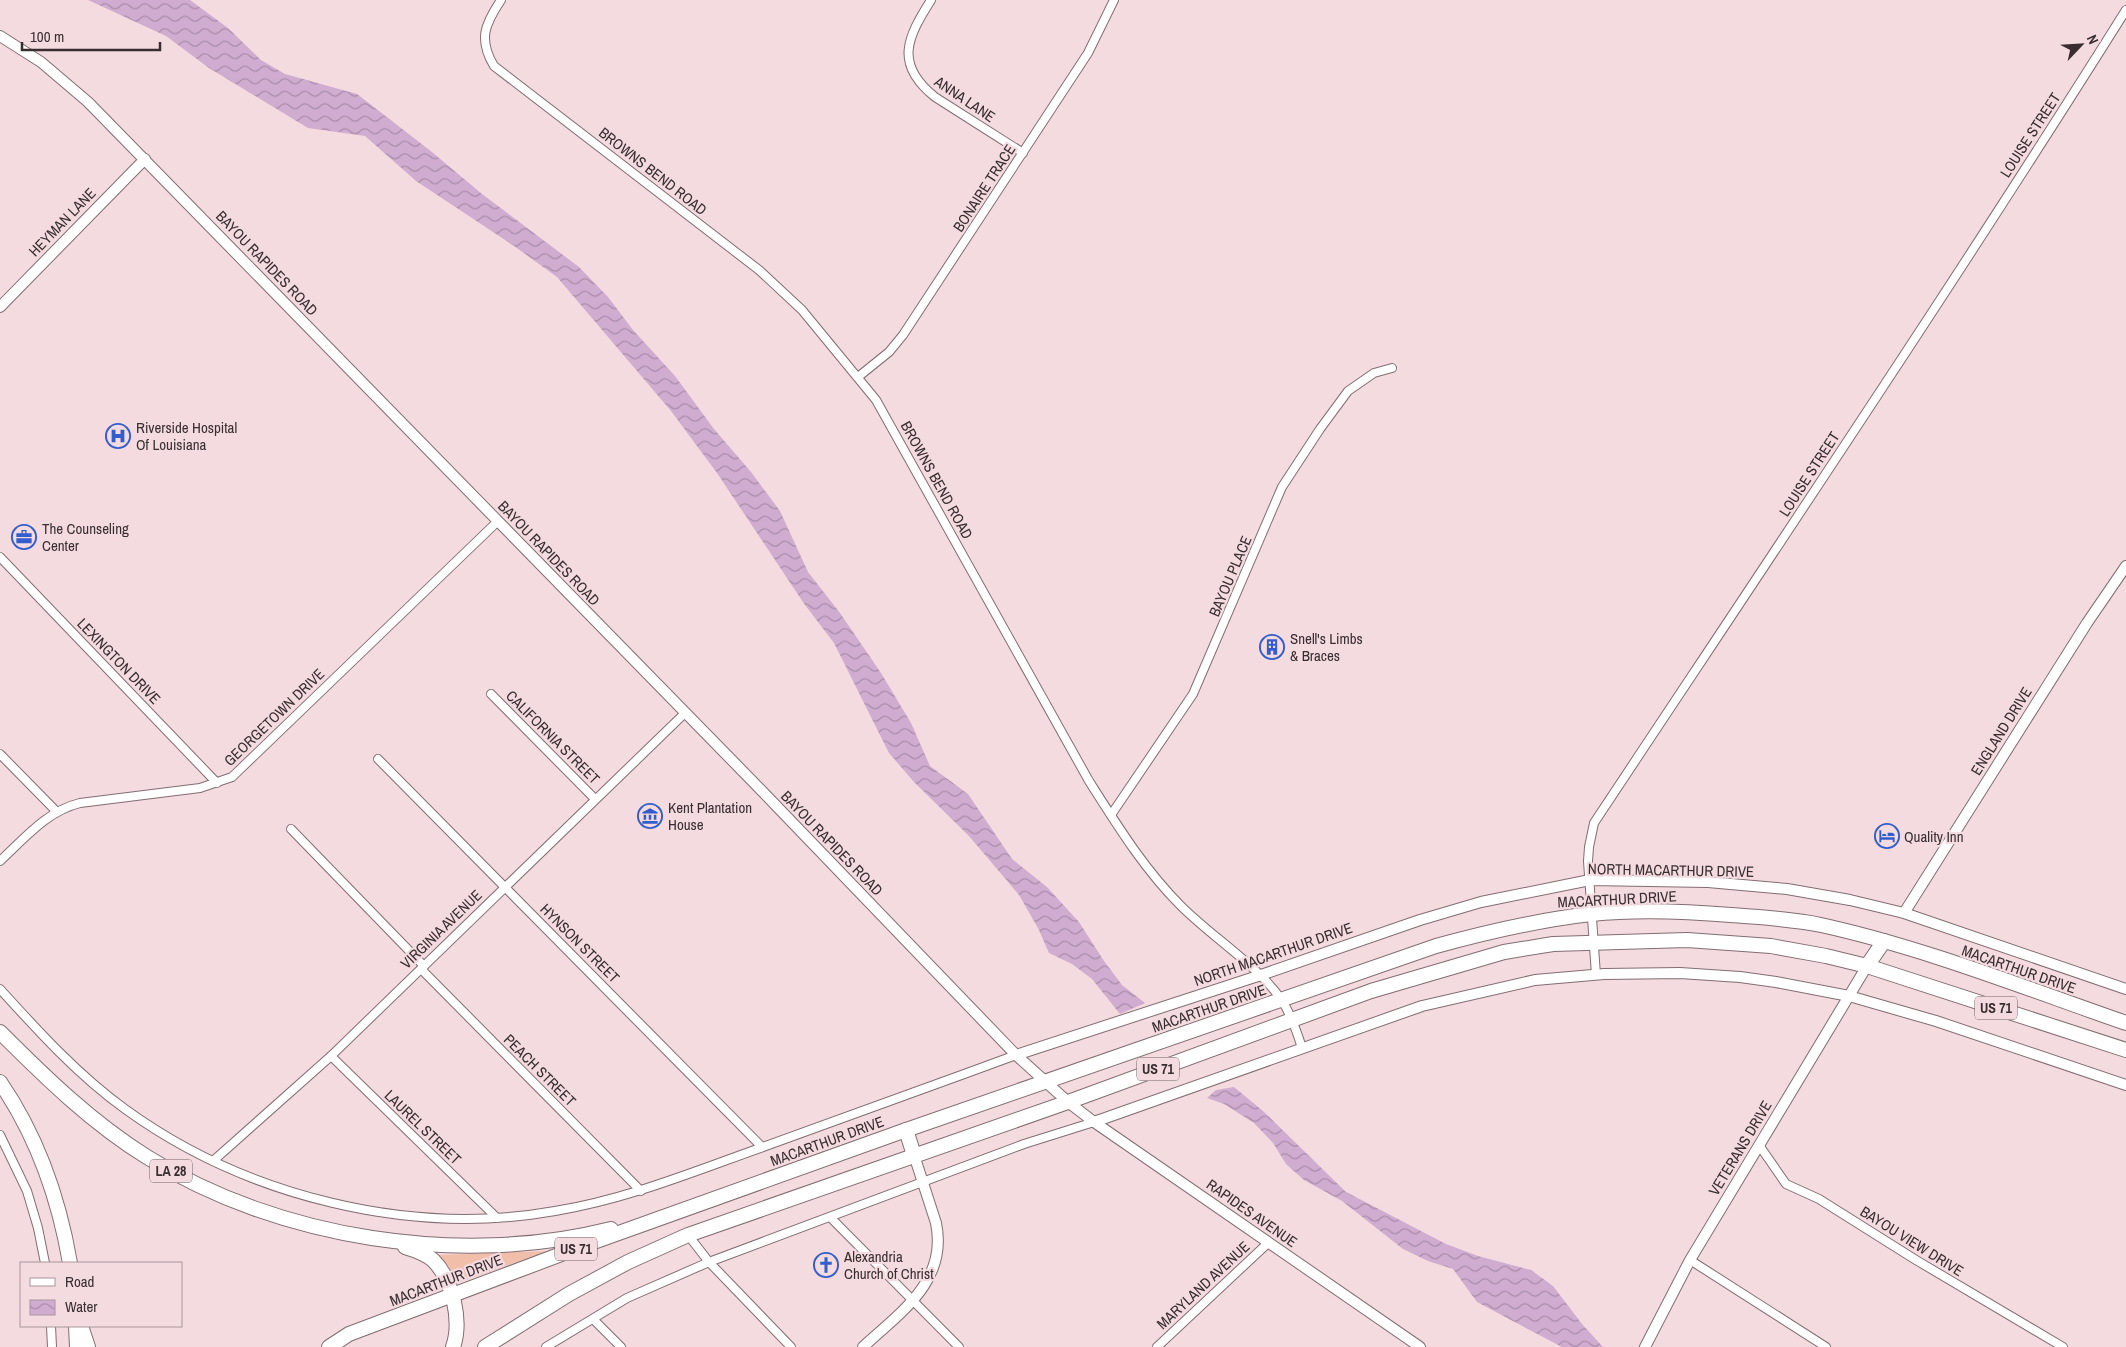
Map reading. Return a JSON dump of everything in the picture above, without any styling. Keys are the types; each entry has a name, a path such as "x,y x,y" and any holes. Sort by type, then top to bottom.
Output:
{"highway":[{"name":"MACARTHUR DRIVE","path":"329,1347 350,1334 906,1130 1436,946 1494,930 1593,914 1682,911 1750,916 1819,925 1884,941 2126,1023"},
{"name":"US 71","path":"485,1347 568,1294 628,1262 688,1235 1068,1102 1371,991 1453,965 1504,952 1553,944 1593,941 1687,940 1728,942 1780,948 1867,966 2126,1050"},
{"path":"1867,966 1884,941"},
{"name":"LA 28","path":"0,1032 91,1117 120,1139 171,1171 204,1187 254,1207 345,1234 440,1246 478,1246 544,1241 608,1230 701,1205"},
{"path":"0,1043 58,1088"},
{"path":"0,1082 26,1124 44,1167 59,1212 70,1262"},
{"path":"906,1130 914,1155"},
{"path":"380,1238 420,1252 433,1260 441,1272 457,1312 457,1335 453,1347"},
{"path":"76,1327 77,1347"},
{"path":"81,1327 88,1347"}],"street":[{"name":"BROWNS BEND ROAD","path":"501,0 488,21 484,46 494,66 759,270 802,310 858,376 876,400 1084,772 1138,856 1176,901 1222,944 1261,975 1281,1000 1292,1020 1302,1048"},
{"name":"ANNA LANE","path":"931,0 909,40 911,70 922,86 935,97 1023,153"},
{"name":"BONAIRE TRACE","path":"858,376 889,352 903,335 1088,53 1114,0"},
{"name":"LOUISE STREET","path":"1596,975 1589,847 1594,823 1940,300 2126,10"},
{"name":"BAYOU RAPIDES ROAD","path":"0,36 60,76 145,159 1016,1055 1068,1102"},
{"name":"HEYMAN LANE","path":"0,307 145,159"},
{"name":"BAYOU PLACE","path":"1111,815 1193,694 1282,488 1320,428 1348,391 1374,373 1392,368"},
{"name":"GEORGETOWN DRIVE","path":"0,861 42,821 56,811 80,803 200,788 232,778 497,522"},
{"name":"LEXINGTON DRIVE","path":"0,557 217,783"},
{"name":"ENGLAND DRIVE","path":"1904,913 2077,639 2126,566"},
{"name":"CALIFORNIA STREET","path":"491,694 595,800"},
{"name":"VIRGINIA AVENUE","path":"212,1161 331,1056 685,713"},
{"path":"0,754 56,811"},
{"name":"HYNSON STREET","path":"378,759 762,1147"},
{"name":"PEACH STREET","path":"291,829 422,967 641,1191"},
{"name":"NORTH MACARTHUR DRIVE","path":"1016,1055 1261,975 1402,926 1481,902 1590,880 1708,882 1787,889 1850,900 1904,913 2126,989"},
{"name":"VETERANS DRIVE","path":"1646,1344 1690,1260 1867,966"},
{"path":"546,1347 627,1298 709,1262 831,1218 1024,1144 1094,1122 1422,1006 1476,992 1535,980 1572,975 1673,973 1740,977 1776,982 1849,996 1925,1017 2126,1085"},
{"name":"MACARTHUR DRIVE","path":"0,989 44,1037 124,1108 212,1161 274,1187 359,1208 426,1216 497,1218 569,1209 641,1191 1016,1055"},
{"name":"LAUREL STREET","path":"331,1056 497,1218"},
{"name":"RAPIDES AVENUE","path":"1068,1102 1094,1122 1420,1347"},
{"path":"0,1135 27,1191 38,1228 45,1262"},
{"name":"BAYOU VIEW DRIVE","path":"1759,1145 1786,1184 1819,1199 1916,1260 2063,1347"},
{"path":"863,1347 914,1301 933,1270 938,1245 936,1223 914,1155"},
{"path":"831,1218 958,1347"},
{"path":"688,1235 709,1262 791,1347"},
{"name":"MARYLAND AVENUE","path":"1156,1347 1268,1243"},
{"path":"1690,1260 1826,1347"},
{"path":"593,1319 621,1347"},
{"path":"51,1327 52,1347"}],"shaded area":[{"path":"547,1251 458,1283 448,1266 437,1255"}],"water":[{"path":"88,0 190,0 228,28 261,60 285,74 357,94 432,152 482,194 579,267 608,297 633,330 675,376 714,429 751,472 780,511 808,572 840,613 881,673 911,723 930,766 968,794 1012,859 1047,887 1079,922 1122,985 1145,1003 1120,1014 1092,979 1072,964 1049,953 1038,928 1019,895 969,836 914,782 889,753 834,643 805,605 717,473 671,411 557,277 416,181 365,136 308,128 209,68 166,36"},
{"path":"1234,1087 1263,1111 1346,1192 1446,1244 1478,1256 1531,1270 1553,1286 1582,1324 1603,1347 1562,1347 1477,1302 1453,1269 1428,1261 1403,1249 1342,1201 1304,1180 1286,1164 1273,1143 1254,1123 1224,1104 1207,1098 1216,1090"}],"place":[{"name":"Riverside Hospital Of Louisiana","path":"118,436"},
{"name":"The Counseling Center","path":"24,537"},
{"name":"Snell's Limbs & Braces","path":"1272,647"},
{"name":"Kent Plantation House","path":"650,816"},
{"name":"Quality Inn","path":"1887,836"},
{"name":"Alexandria Church of Christ","path":"826,1265"}]}
